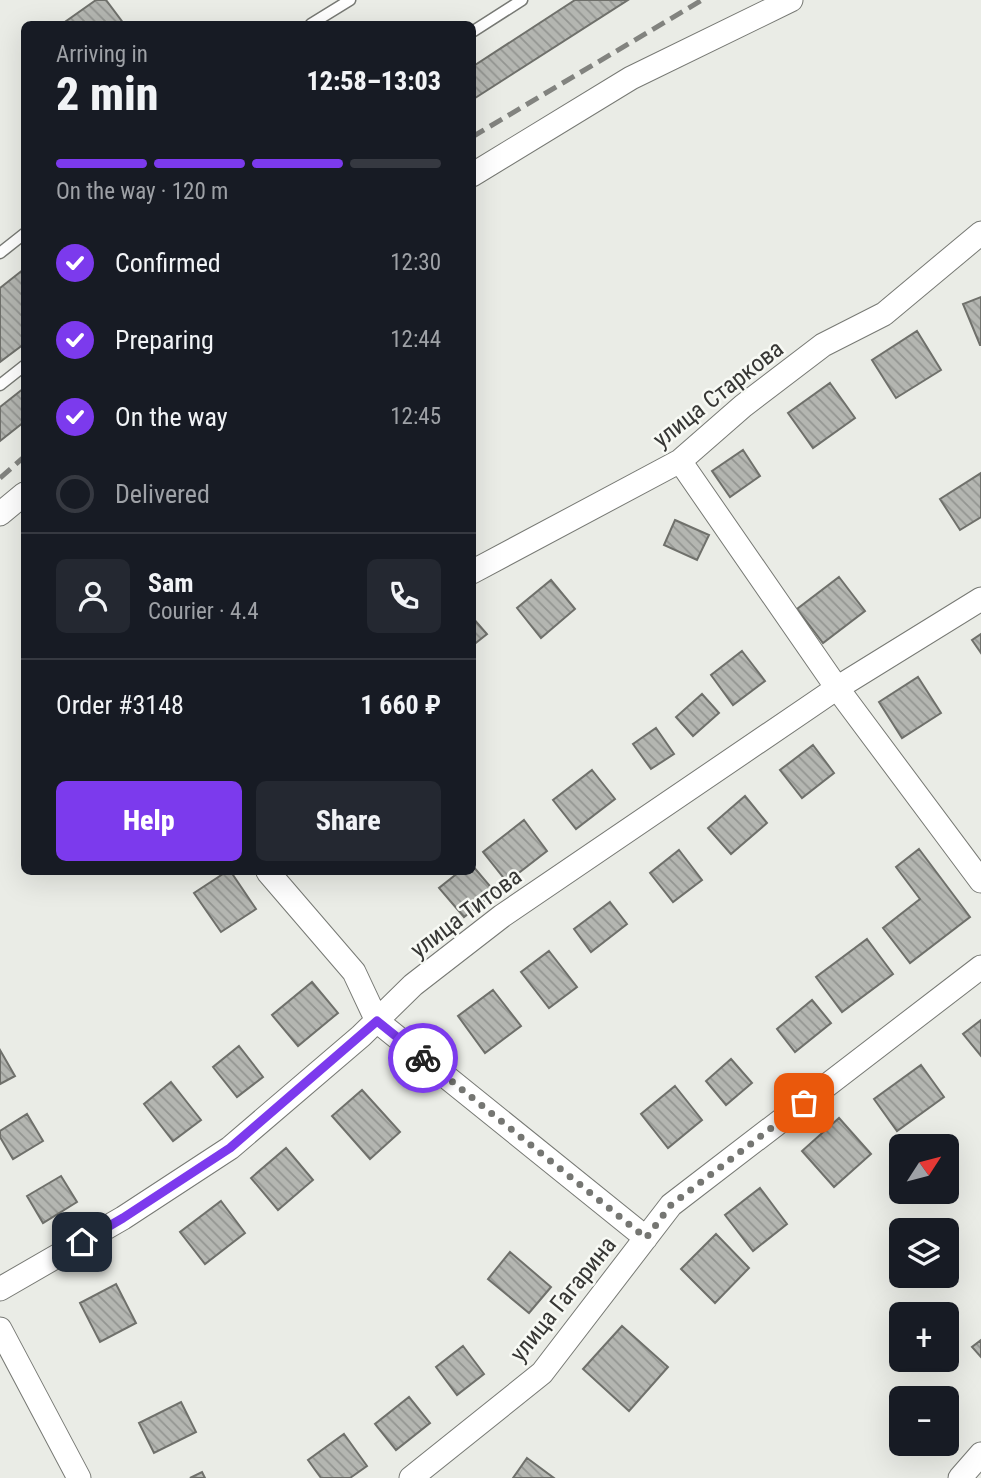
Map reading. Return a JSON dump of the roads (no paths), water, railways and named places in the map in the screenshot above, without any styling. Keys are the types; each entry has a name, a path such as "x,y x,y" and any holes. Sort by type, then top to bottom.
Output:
{"street":[{"path":"476,173 631,78 791,0"},
{"name":"улица Старкова","path":"476,570 680,461 752,398 822,345 884,314 981,233"},
{"path":"680,461 838,688 981,881"},
{"path":"0,514 21,496"},
{"name":"улица Титова","path":"0,1289 123,1218 230,1148 377,1021 413,985 502,916 838,688 981,598"},
{"path":"271,875 354,972 377,1021 646,1238"},
{"name":"улица Гагарина","path":"411,1478 542,1373 671,1205 981,967"},
{"path":"0,1329 79,1478"},
{"path":"960,1478 981,1454"}],"lane":[{"path":"316,21 350,0"},
{"path":"476,29 522,0"},
{"path":"0,253 21,236"},
{"path":"0,385 21,368"}],"railway":[{"path":"476,135 702,0"},
{"path":"0,478 21,460"}]}
